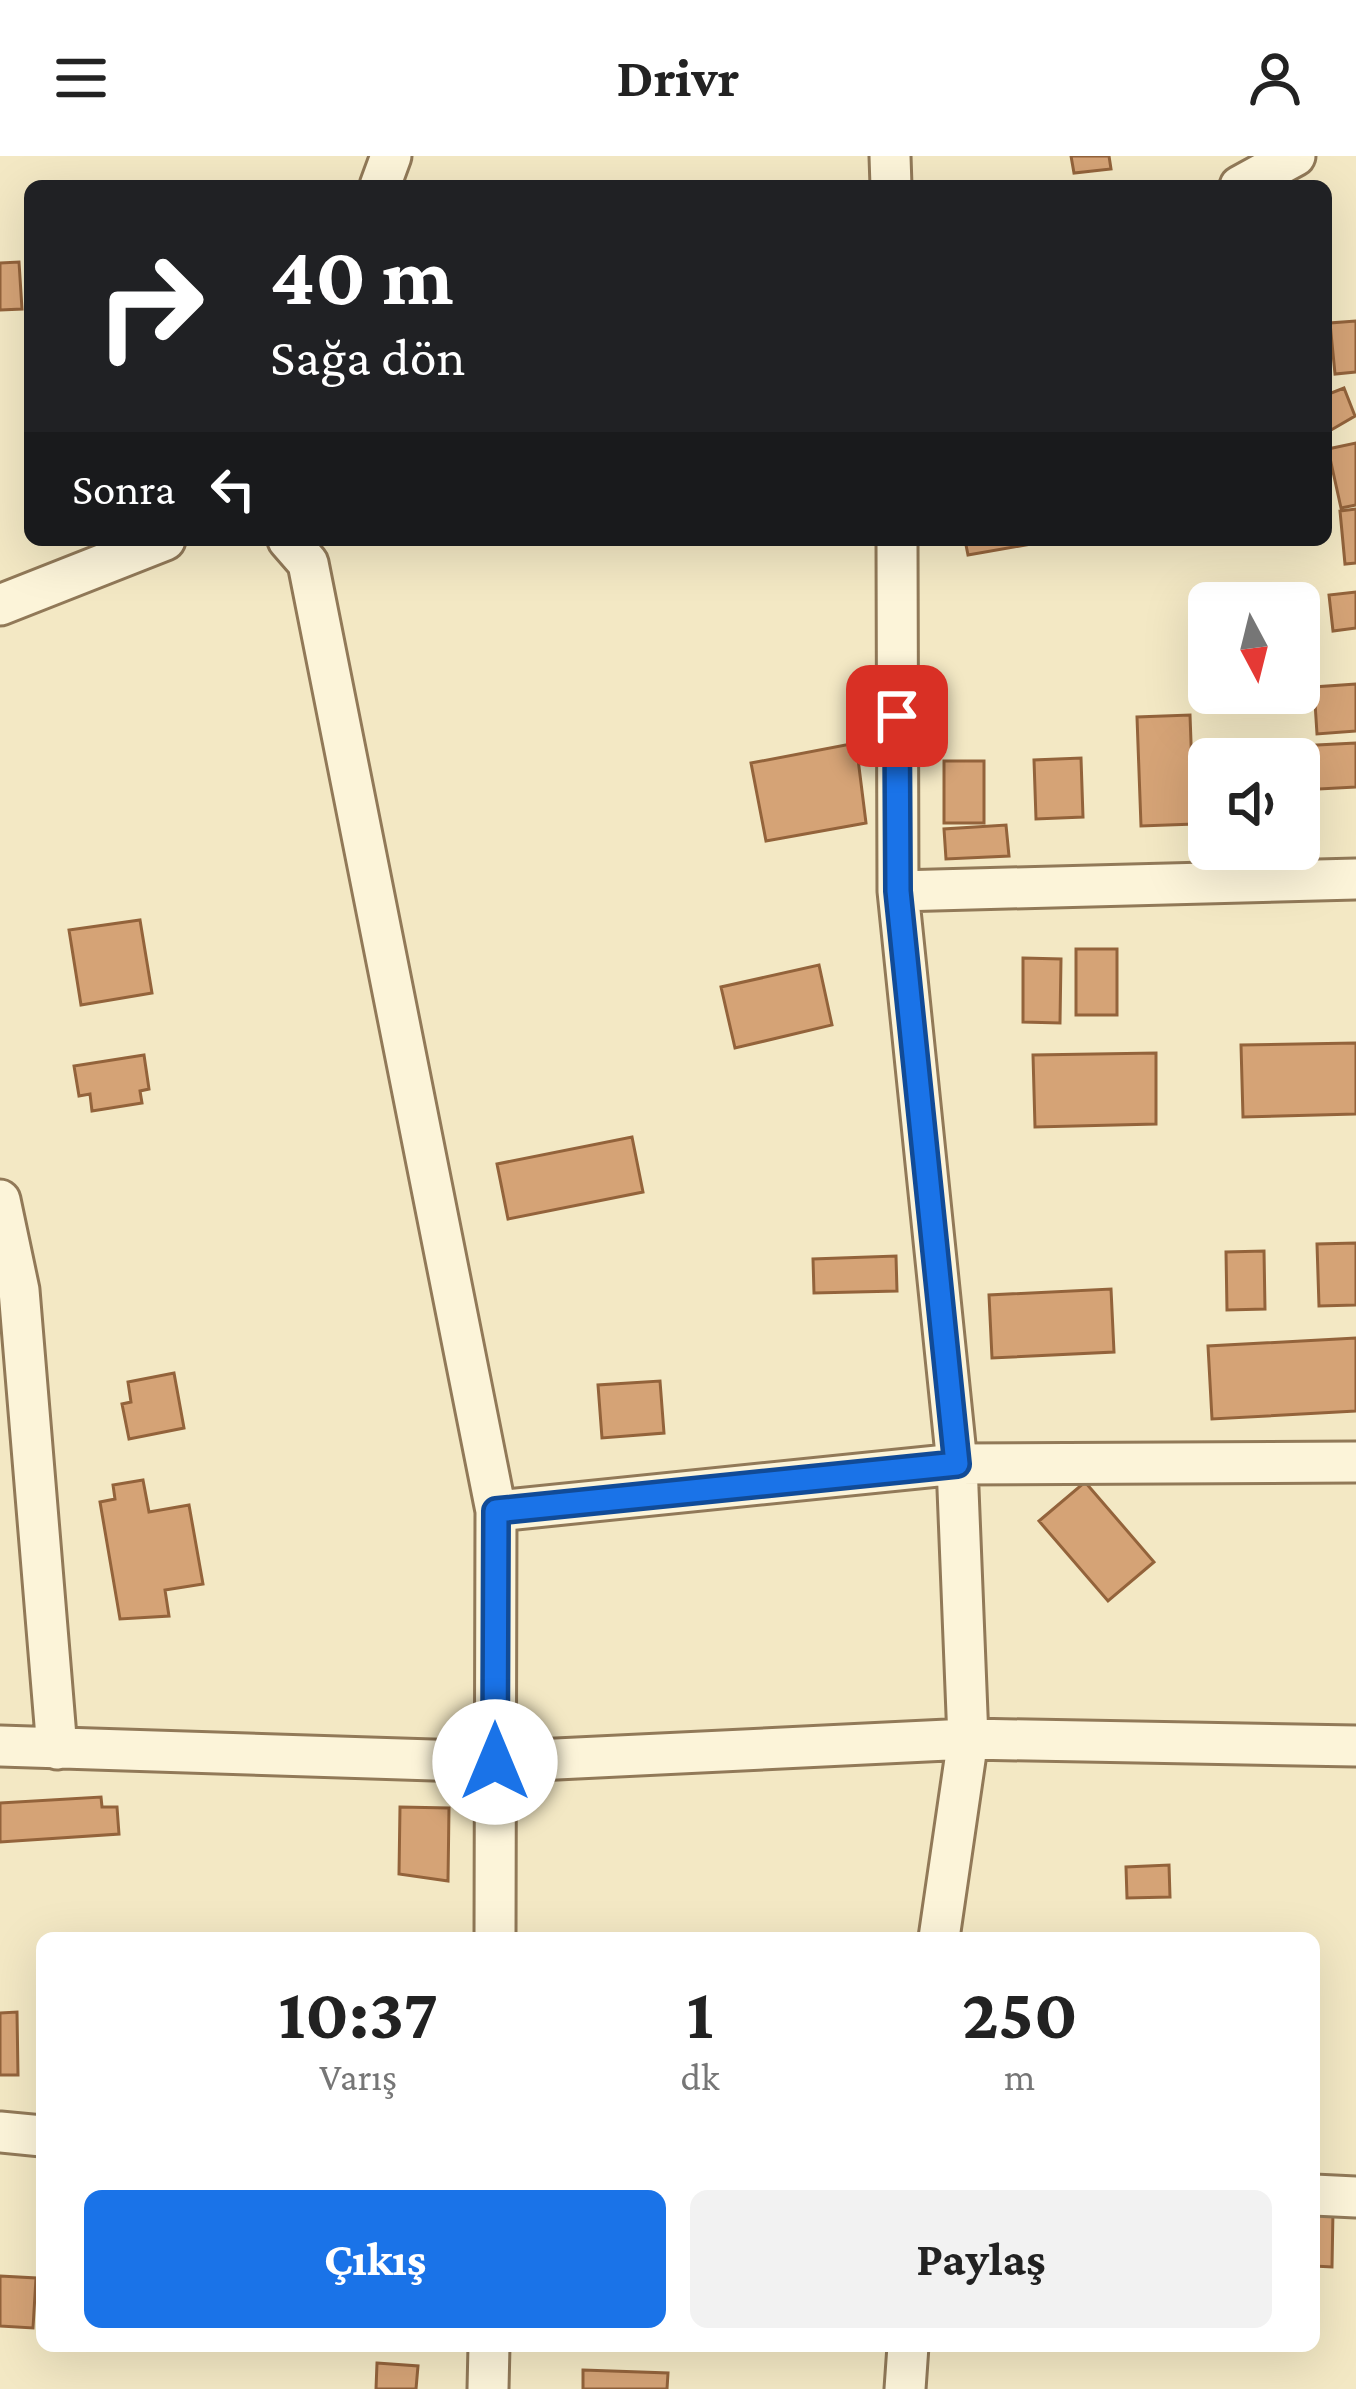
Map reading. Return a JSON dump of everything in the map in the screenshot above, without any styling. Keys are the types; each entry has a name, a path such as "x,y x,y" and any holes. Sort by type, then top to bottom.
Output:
{"street":[{"path":"1251,180 1295,156"},
{"path":"0,605 150,546"},
{"path":"293,546 308,563 496,1511 495,1932"},
{"path":"897,546 898,891 957,1464 968,1739 940,1932"},
{"path":"898,891 1356,879"},
{"path":"0,1200 19,1290 57,1749"},
{"path":"496,1511 957,1464 1356,1462"},
{"path":"0,1746 495,1762 968,1739 1356,1746"},
{"path":"0,2132 36,2135"},
{"path":"1320,2194 1356,2197"},
{"path":"488,2389 489,2352"},
{"path":"905,2389 908,2352"}],"building":[{"path":"1071,156 1109,156 1111,169 1074,173"},
{"path":"19,262 22,309 0,310 0,263"},
{"path":"1356,321 1356,372 1335,374 1332,323"},
{"path":"1344,388 1355,416 1332,429 1332,393"},
{"path":"1356,443 1356,505 1341,508 1332,448"},
{"path":"1356,509 1356,563 1345,564 1340,511"},
{"path":"966,546 1020,546 968,555"},
{"path":"1356,592 1356,628 1333,631 1329,595"},
{"path":"1356,684 1356,731 1317,734 1320,687"},
{"path":"1190,715 1188,824 1141,826 1137,717"},
{"path":"856,743 866,823 766,841 751,763"},
{"path":"1356,743 1356,787 1320,789 1320,745"},
{"path":"1081,758 1083,817 1036,819 1034,760"},
{"path":"944,761 984,761 984,823 944,823"},
{"path":"1006,825 1009,856 946,859 944,829"},
{"path":"140,920 152,993 81,1005 69,930"},
{"path":"1076,949 1117,949 1117,1015 1076,1015"},
{"path":"1023,958 1061,959 1060,1023 1023,1022"},
{"path":"819,965 832,1025 735,1048 721,987"},
{"path":"1356,1043 1356,1114 1243,1117 1241,1045"},
{"path":"1156,1053 1156,1124 1035,1127 1033,1055"},
{"path":"144,1055 149,1089 140,1091 142,1103 92,1111 90,1094 79,1096 74,1066"},
{"path":"632,1137 643,1192 508,1219 497,1164"},
{"path":"1356,1243 1356,1305 1319,1306 1317,1244"},
{"path":"1264,1251 1265,1309 1227,1310 1226,1252"},
{"path":"896,1256 897,1291 814,1293 813,1259"},
{"path":"1111,1289 1114,1352 992,1358 989,1295"},
{"path":"1356,1338 1356,1411 1212,1419 1208,1346"},
{"path":"174,1373 184,1428 129,1439 122,1404 131,1402 128,1382"},
{"path":"660,1381 664,1433 602,1438 598,1385"},
{"path":"143,1480 149,1512 189,1505 203,1584 165,1590 169,1616 120,1619 100,1502 115,1499 113,1485"},
{"path":"1085,1482 1154,1562 1108,1601 1039,1521"},
{"path":"101,1797 102,1807 117,1807 119,1834 0,1842 0,1803"},
{"path":"400,1807 449,1808 448,1881 399,1874"},
{"path":"1169,1865 1170,1897 1127,1898 1126,1867"},
{"path":"17,2012 18,2075 0,2075 0,2013"},
{"path":"1320,2210 1333,2211 1332,2267 1320,2266"},
{"path":"0,2276 36,2278 33,2328 0,2326"},
{"path":"377,2363 418,2366 416,2389 376,2389"},
{"path":"583,2370 668,2373 667,2389 583,2389"}],"route":[{"path":"495,1762 496,1511 957,1464 898,891 897,716"}]}
